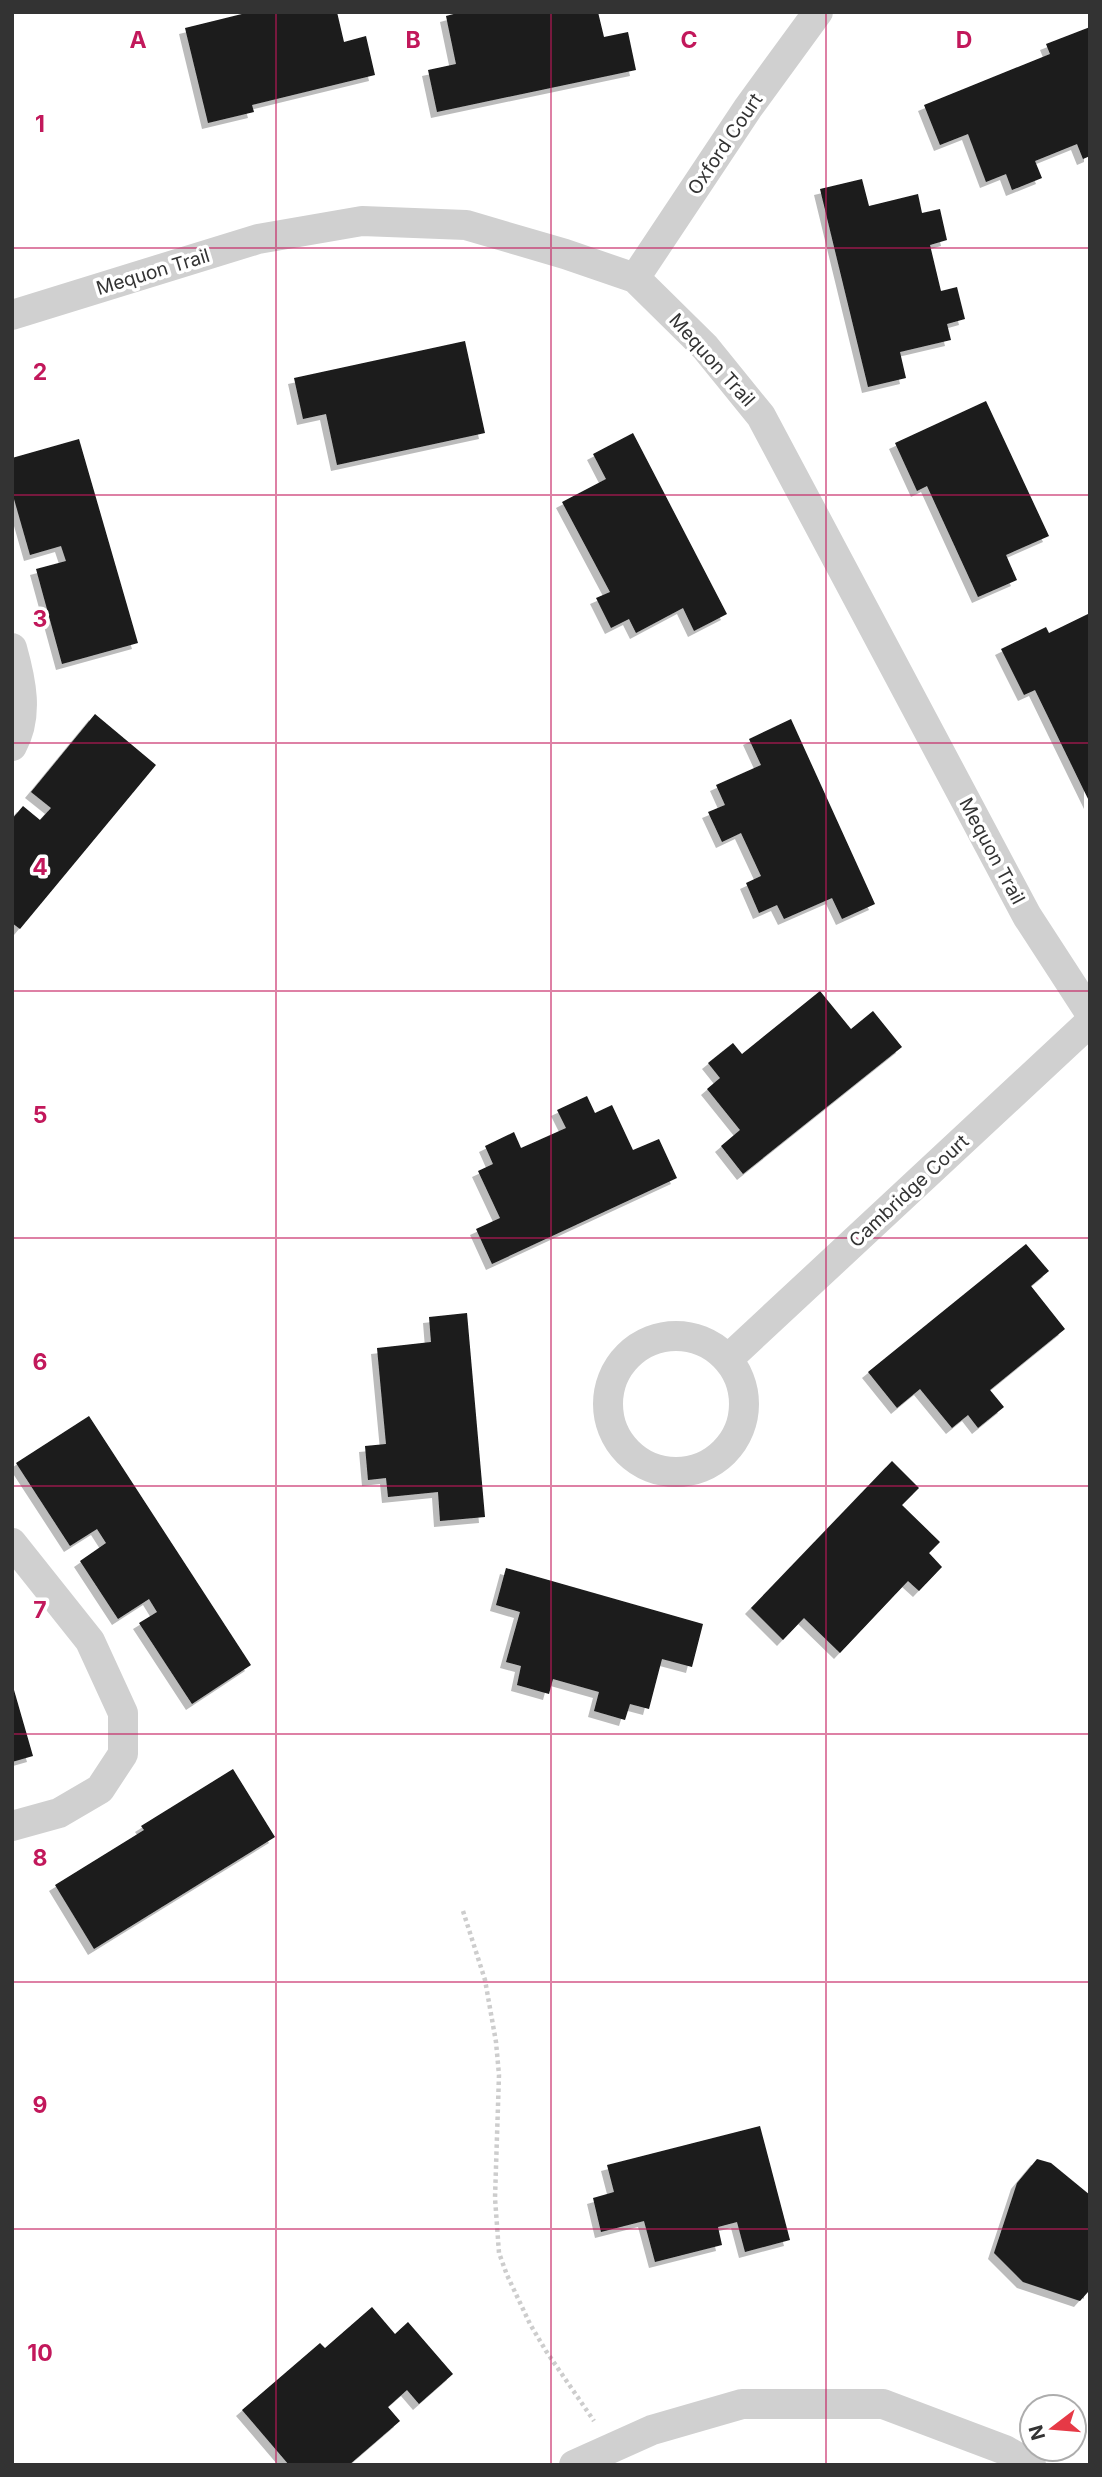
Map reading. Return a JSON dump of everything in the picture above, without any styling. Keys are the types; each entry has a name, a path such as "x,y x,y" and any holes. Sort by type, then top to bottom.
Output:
{"street":[{"name":"Oxford Court","path":"635,278 748,108 818,12"},
{"name":"Mequon Trail","path":"12,315 258,239 362,221 466,225 635,278 705,347 761,416 1027,916 1090,1013"},
{"path":"12,648 22,683 20,732 12,746"},
{"name":"Cambridge Court","path":"727,1359 1090,1022"},
{"path":"669,1336 691,1337 711,1345 727,1359 740,1379 744,1402 741,1425 730,1446 714,1461 692,1471 669,1472 646,1466 628,1452 615,1434 609,1413 609,1392 617,1371 630,1354 648,1342 669,1336"},
{"path":"12,1543 90,1641 123,1713 123,1754 100,1789 59,1813 12,1826"},
{"path":"574,2465 652,2430 741,2404 883,2404 1005,2450 1031,2465"}],"path":[{"path":"463,1911 485,1980 496,2042 499,2075 495,2198 499,2253 507,2275 546,2351 614,2447"}],"building":[{"path":"250,12 337,12 344,42 366,36 375,75 252,105 254,112 208,123 185,28"},
{"path":"461,12 598,12 604,37 628,32 636,70 437,112 428,70 456,64 446,16"},
{"path":"1090,27 1090,156 1083,159 1077,144 1035,161 1042,178 1012,190 1006,174 986,182 968,134 940,145 924,105 1050,54 1046,44"},
{"path":"862,179 869,206 918,194 922,213 940,209 947,240 930,245 941,291 957,287 965,319 947,324 951,340 900,352 906,378 868,387 820,189"},
{"path":"465,341 485,433 337,465 326,414 303,419 294,378"},
{"path":"986,401 1049,536 1006,555 1017,580 978,597 927,486 917,491 895,443"},
{"path":"633,433 727,614 694,631 683,608 636,633 629,619 611,628 596,598 610,592 562,502 606,479 593,454"},
{"path":"79,439 138,643 62,664 36,569 66,561 61,546 30,555 12,492 12,458"},
{"path":"1090,613 1090,803 1035,690 1024,695 1001,649 1046,627 1049,633"},
{"path":"95,714 156,765 20,929 12,923 12,819 23,806 40,820 51,808 31,792"},
{"path":"791,719 875,904 842,919 832,898 784,919 777,905 759,913 746,883 761,876 741,833 722,842 708,812 725,805 716,785 761,765 749,739"},
{"path":"820,991 851,1029 873,1011 902,1047 743,1174 721,1146 740,1130 707,1089 720,1078 708,1063 733,1043 742,1054"},
{"path":"587,1096 595,1113 612,1105 633,1150 659,1139 677,1178 492,1264 476,1229 500,1218 478,1171 493,1164 485,1146 514,1132 521,1148 566,1128 557,1110"},
{"path":"1026,1244 1049,1271 1031,1286 1065,1329 990,1390 1004,1407 978,1428 968,1415 952,1428 920,1389 897,1408 868,1372"},
{"path":"467,1313 485,1517 440,1521 438,1492 388,1497 386,1478 368,1480 365,1446 386,1444 377,1348 431,1342 429,1317"},
{"path":"89,1416 251,1665 192,1704 139,1623 157,1612 149,1599 118,1619 80,1561 106,1543 97,1529 70,1546 16,1463"},
{"path":"892,1461 919,1488 902,1505 940,1542 929,1553 942,1567 919,1591 908,1581 840,1653 804,1618 783,1640 751,1608"},
{"path":"506,1568 703,1624 692,1667 662,1659 649,1709 630,1704 625,1720 594,1711 599,1692 553,1679 549,1694 517,1685 521,1666 506,1662 520,1612 496,1605"},
{"path":"12,1683 33,1756 12,1762"},
{"path":"233,1769 275,1837 94,1949 55,1885 144,1830 141,1826"},
{"path":"760,2126 790,2240 745,2252 737,2222 718,2227 722,2245 655,2262 644,2221 601,2232 593,2198 614,2192 607,2165"},
{"path":"1037,2159 1051,2163 1090,2195 1090,2293 1080,2301 1023,2282 994,2253 1017,2183"},
{"path":"372,2307 395,2334 408,2322 453,2374 419,2404 407,2390 388,2407 400,2421 349,2465 289,2465 242,2410 320,2343 325,2348"}]}
